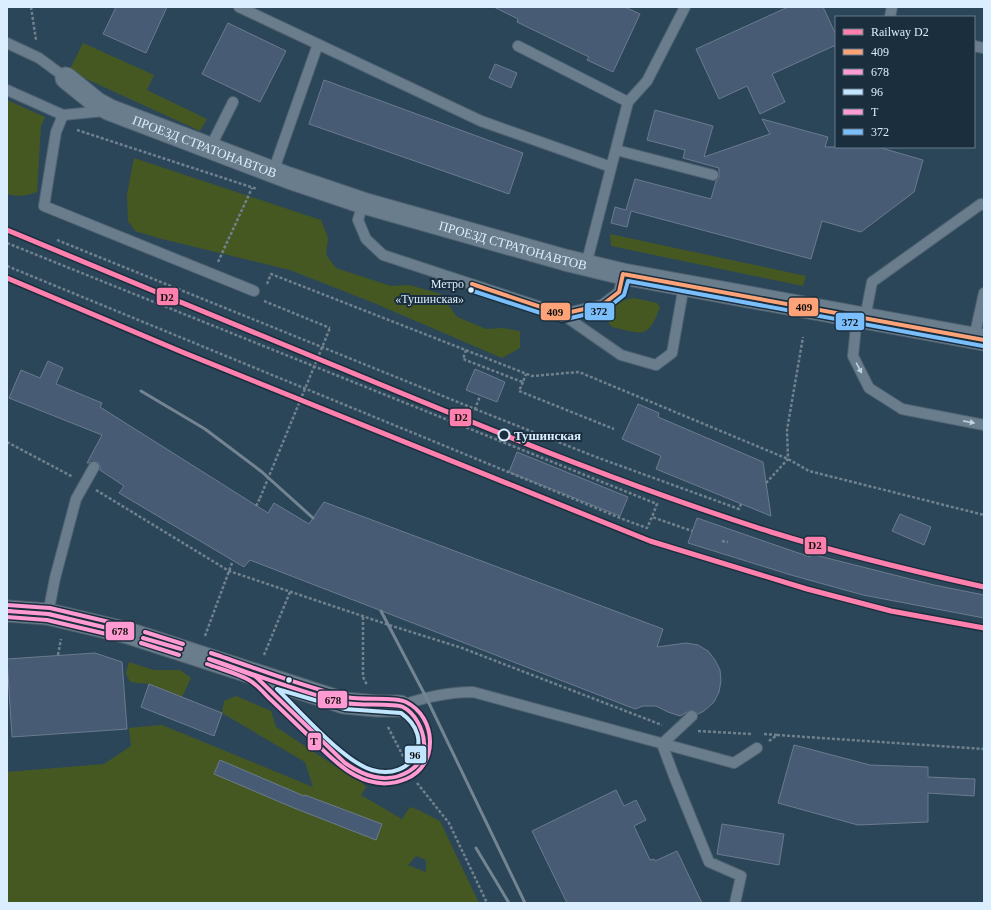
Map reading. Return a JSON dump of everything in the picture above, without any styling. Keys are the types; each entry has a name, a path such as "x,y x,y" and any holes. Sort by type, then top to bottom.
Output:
{"street":[{"name":"ПРОЕЗД СТРАТОНАВТОВ","path":"66,78 97,103 110,110 273,172 363,203 623,274 979,339"},
{"path":"7,612 48,614 128,633 199,655 255,676 344,703 377,706 400,706"}],"lane":[{"path":"239,7 481,120 612,167"},
{"path":"586,265 628,102 647,81 685,7"},
{"path":"7,43 39,58 66,78"},
{"path":"273,172 318,44"},
{"path":"518,46 628,102"},
{"path":"7,90 63,115 110,110"},
{"path":"210,148 233,102"},
{"path":"63,115 56,132 44,206 254,291"},
{"path":"616,150 713,176"},
{"path":"363,203 358,220 366,239 383,255 562,314 621,355 656,365 672,352 684,285"},
{"path":"984,205 981,204 872,282 861,317 853,356 869,388 902,409 984,424"},
{"path":"562,314 602,305 619,292 623,274"},
{"path":"979,339 984,293"},
{"path":"48,614 55,578 76,499 94,467"},
{"path":"255,676 345,763 361,773 380,778 396,778 410,771 422,760 425,744 421,728 412,714 400,706"},
{"path":"400,706 426,697 453,692 473,692 734,763 757,748"},
{"path":"662,744 692,716"},
{"path":"662,744 709,862 741,876 735,903"}],"path":[{"path":"31,7 39,58"},
{"path":"212,274 252,188"},
{"path":"57,240 475,409 681,489 739,509 741,504"},
{"path":"7,243 656,504 652,517 647,528 625,520 7,266"},
{"path":"271,274 532,376 579,372 788,459 809,471 984,515"},
{"path":"256,506 330,328 270,303"},
{"path":"766,483 788,459 787,430 803,337"},
{"path":"466,350 463,358 523,382"},
{"path":"483,372 485,367"},
{"path":"496,378 498,373"},
{"path":"526,374 519,391 614,429"},
{"path":"475,409 480,396"},
{"path":"7,442 85,483 229,571 363,617 462,648 676,730 755,734"},
{"path":"652,517 692,531"},
{"path":"722,541 728,542"},
{"path":"205,636 232,563"},
{"path":"263,656 290,592"},
{"path":"363,617 363,677 368,687"},
{"path":"58,656 61,639"},
{"path":"385,722 405,761"},
{"path":"762,734 984,749"},
{"path":"757,748 777,735"},
{"path":"416,781 449,823 487,903"}],"green space":[{"path":"83,43 154,75 147,90 207,119 200,131 69,71"},
{"path":"7,100 45,117 41,126 37,192 22,196 7,194"},
{"path":"134,158 321,220 328,238 326,255 336,268 391,286 409,285 441,294 457,317 486,329 503,328 520,331 520,348 502,358 374,303 290,270 135,231 128,221 127,194"},
{"path":"610,234 806,276 803,286 611,246"},
{"path":"634,298 657,303 660,307 652,325 648,330 643,332 612,327 607,321 606,316 611,307 622,301"},
{"path":"129,662 153,670 180,670 191,678 182,697 149,684 130,682 126,673"},
{"path":"236,696 271,711 276,727 341,770 355,775 366,787 361,795 402,819 410,807 440,821 479,903 7,903 7,772 104,764 131,746 129,728 162,725 313,787 305,762 222,713 224,701","holes":["416,856 426,860 426,872 408,865"]}],"building":[{"path":"116,7 167,7 146,53 103,34"},
{"path":"494,7 625,7 640,14 613,72 587,60 589,57 517,22 518,19"},
{"path":"788,7 823,7 835,33 835,45 772,74 785,102 760,114 747,86 719,99 696,49"},
{"path":"228,23 286,51 260,102 202,74"},
{"path":"495,64 517,73 511,88 489,78"},
{"path":"324,80 523,153 509,194 309,124"},
{"path":"655,110 713,126 704,157 770,134 762,119 828,137 825,147 881,148 923,160 914,192 861,232 822,221 811,259 631,211 627,227 611,223 615,207 626,210 635,179 711,199 716,181 719,177 719,168 683,158 685,150 647,140"},
{"path":"48,361 63,368 56,384 102,403 100,407 268,513 274,503 309,524 324,502 663,629 657,647 686,643 698,645 708,651 720,670 721,681 719,692 714,702 698,714 691,710 680,716 656,706 643,706 635,709 250,560 244,567 119,493 124,486 100,470 98,462 87,463 102,435 9,398 21,370 40,378"},
{"path":"475,369 505,382 497,402 466,390"},
{"path":"638,404 659,413 658,417 763,462 771,516 656,469 661,456 622,439"},
{"path":"517,452 628,497 620,516 509,472"},
{"path":"900,514 931,527 924,545 892,531"},
{"path":"697,518 810,557 811,554 934,585 984,595 984,618 863,595 791,575 688,543"},
{"path":"95,653 122,662 127,729 12,737 7,659"},
{"path":"149,684 222,713 214,736 141,707"},
{"path":"794,745 870,765 928,767 928,777 975,779 974,796 928,793 928,822 858,825 778,803"},
{"path":"220,760 304,796 305,795 382,824 376,840 294,808 214,774"},
{"path":"616,790 624,806 636,800 646,820 634,826 650,860 654,859 655,861 677,851 702,903 567,903 532,831"},
{"path":"722,824 784,834 779,865 717,854"}],"railway":[{"path":"141,391 205,429 262,472 313,518"},
{"path":"381,611 426,697 525,903"},
{"path":"476,848 509,903"}],"rail line":[{"name":"D2","path":"7,230 531,446 674,500 824,548 984,587"},
{"name":"D2","path":"7,278 182,352 650,541 807,589 891,611 984,628"}],"transit line":[{"name":"409","path":"623,274 984,340"},
{"name":"409","path":"472,284 562,314 602,305 619,292 623,274"},
{"name":"372","path":"470,290 562,320 605,310 624,295 628,281 983,346"},
{"name":"Т","path":"7,605 50,608 122,625"},
{"name":"678","path":"7,611 49,614 120,631 48,614 7,611"},
{"name":"Т","path":"7,617 47,620 119,637"},
{"name":"Т","path":"145,632 183,644"},
{"name":"678","path":"143,638 181,649"},
{"name":"678","path":"143,638 181,649"},
{"name":"Т","path":"141,643 179,655"},
{"name":"Т","path":"207,664 247,679 254,684 343,768 366,780 379,783 392,783 406,779 417,773 424,764 429,753 430,741 424,719 416,709 406,702 394,699 361,699 329,693 211,653"},
{"name":"678","path":"209,659 328,699 345,703 392,705 403,707 415,717 422,732 424,751 421,759 416,766 409,771 393,777 375,777 359,772 345,763 255,676 209,659"},
{"name":"96","path":"277,689 345,709 401,713 412,723 417,734 418,745 415,755 408,764 398,770 386,772 372,770 361,765 348,757 335,746 277,689"}],"place":[{"name":"Метро «Тушинская»","path":"471,290"},
{"name":"Тушинская","path":"504,435"}]}
